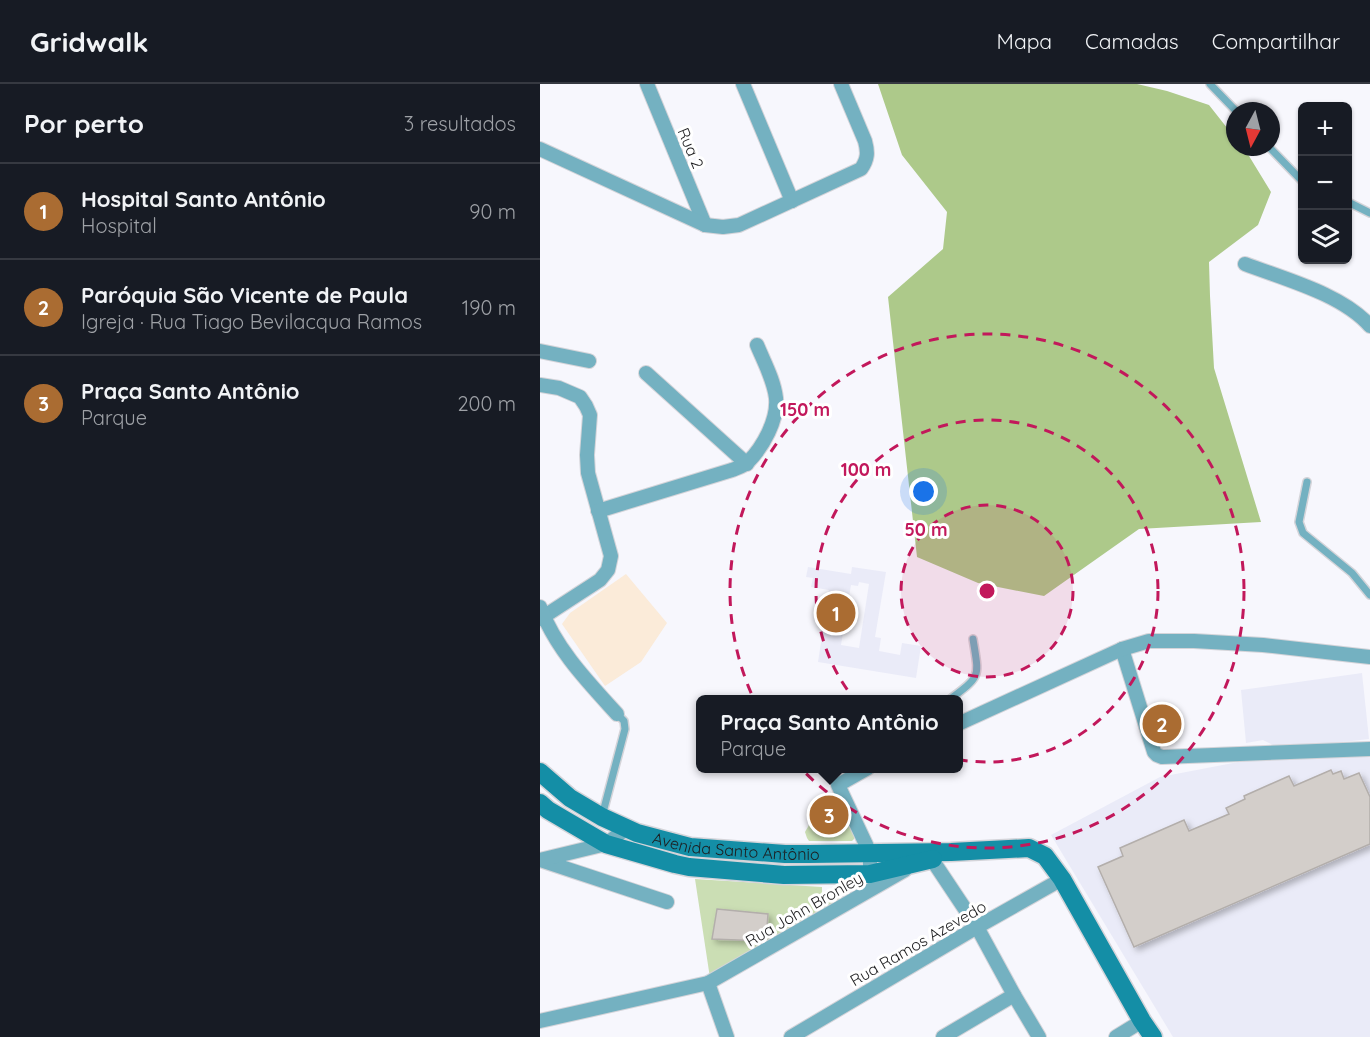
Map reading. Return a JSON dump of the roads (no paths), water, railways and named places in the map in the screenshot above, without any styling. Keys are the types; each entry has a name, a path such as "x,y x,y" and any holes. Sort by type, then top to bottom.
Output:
{"main road":[{"name":"Avenida Santo Antônio","path":"540,772 570,798 602,817 637,833 690,847 785,854 870,853 925,858"},
{"name":"Avenida Santo Antônio","path":"540,802 548,810 606,844 689,867 784,875 870,874 951,852 1029,848 1045,856 1062,879 1153,1037"}],"street":[{"name":"Rua 2","path":"646,84 705,225"},
{"path":"743,84 792,201"},
{"path":"540,149 705,225 723,227 739,225 861,169 867,160 866,141 841,84"},
{"path":"1245,264 1348,306 1370,326"},
{"path":"598,511 747,464 770,429 776,411 773,385 757,345"},
{"path":"540,351 589,361"},
{"path":"646,373 747,464"},
{"path":"540,385 559,388 580,397 590,415 588,473 611,556 608,570 600,580 541,614 567,658 617,714"},
{"path":"963,722 1122,649 1149,641 1263,645 1370,657"},
{"path":"1122,649 1154,752 1157,755 1162,757 1370,749"},
{"path":"859,773 838,785 870,853 870,874"},
{"path":"540,860 606,844 627,828"},
{"path":"925,858 977,927 1040,1037"},
{"name":"Rua John Bronley","path":"540,1021 708,983 925,858"},
{"path":"540,860 667,902"},
{"name":"Rua Ramos Azevedo","path":"791,1037 1062,879"},
{"path":"708,983 727,1037"},
{"path":"944,1037 1014,995"},
{"path":"1116,1037 1142,1021"}],"lane":[{"path":"1210,84 1227,102"},
{"path":"1278,156 1298,177"},
{"path":"1352,204 1370,213"},
{"path":"1307,482 1299,522 1303,533 1352,573 1370,595"},
{"path":"954,695 969,684 978,670 973,639"},
{"path":"602,817 625,729 624,721 617,714"}],"place":[{"name":"Hospital Santo Antônio","path":"836,613"},
{"name":"Paróquia São Vicente de Paula","path":"1162,724"},
{"name":"Praça Santo Antônio","path":"829,815"}]}
